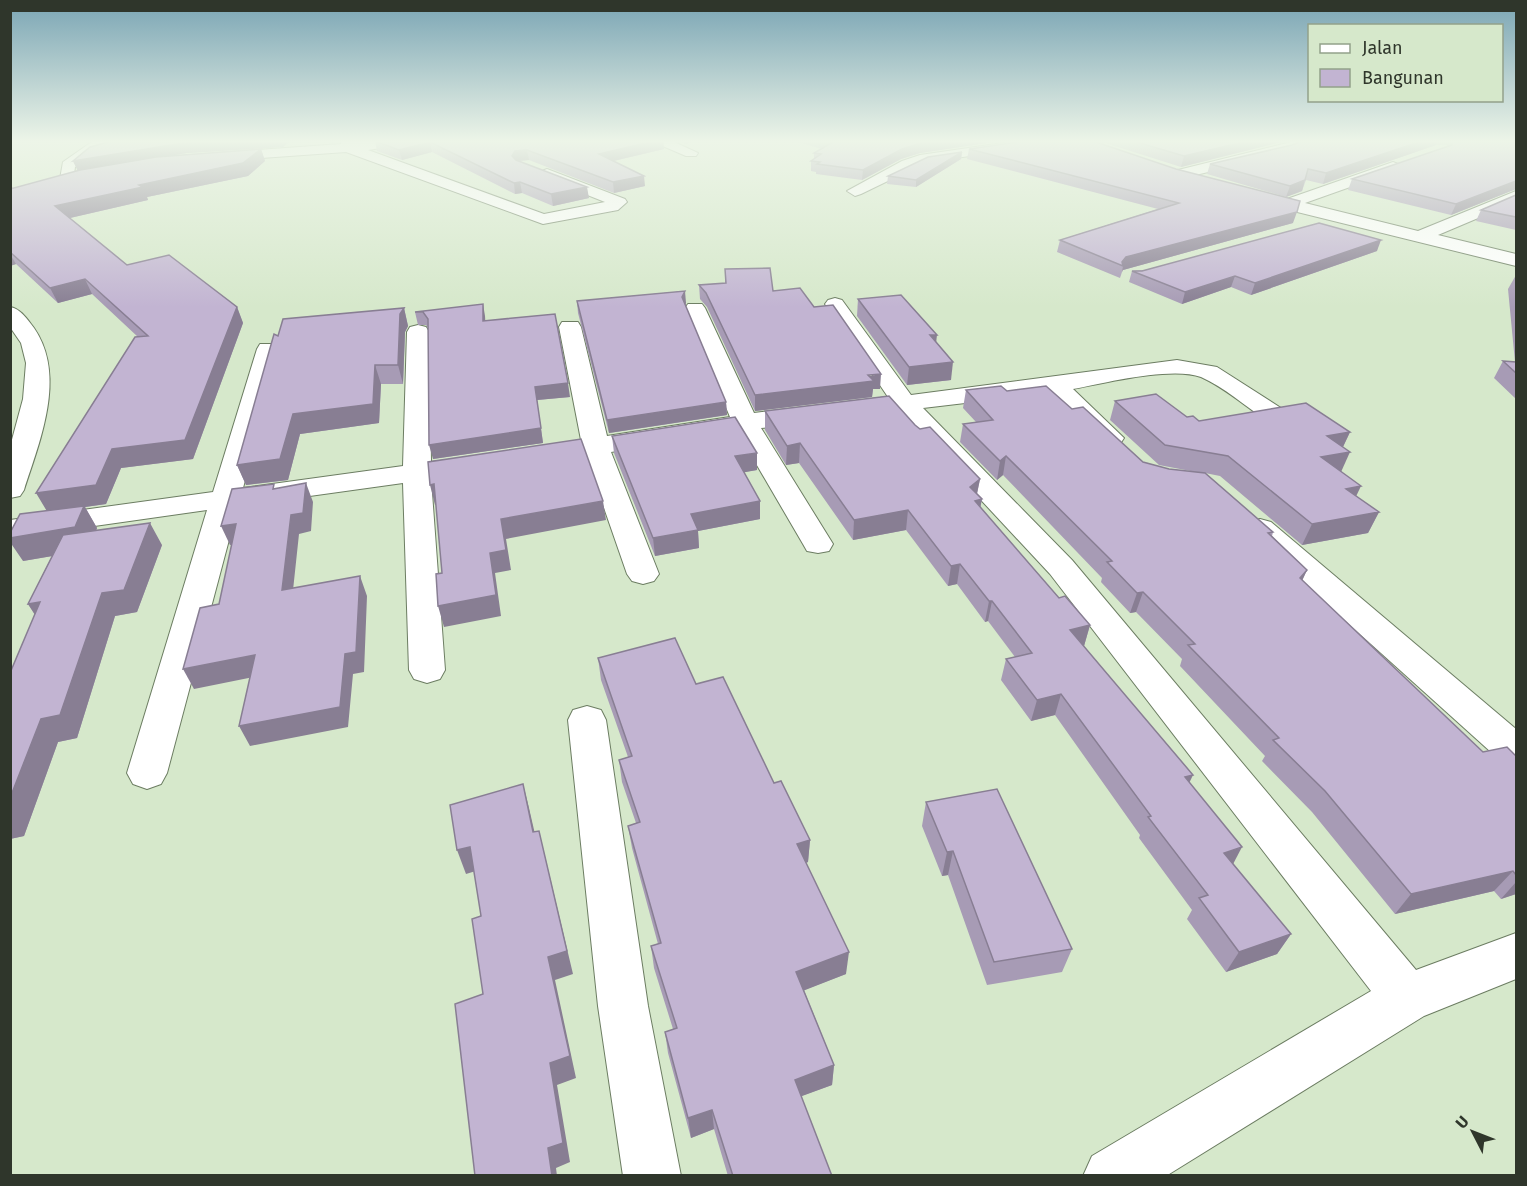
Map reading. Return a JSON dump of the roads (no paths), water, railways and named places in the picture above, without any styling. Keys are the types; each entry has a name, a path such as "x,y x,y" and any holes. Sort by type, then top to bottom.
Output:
{"street":[{"path":"483,196 543,219 612,206 619,202 604,196"},
{"path":"1257,196 1516,260"},
{"path":"1287,204 1309,196"},
{"path":"1421,236 1515,196"},
{"path":"1302,229 1346,218"},
{"path":"835,304 904,403 1061,567 1407,998"},
{"path":"695,308 745,422 819,543"},
{"path":"10,313 34,348 37,364 36,396 10,489"},
{"path":"570,327 596,447 643,574"},
{"path":"418,332 417,473 427,670"},
{"path":"147,773 268,349"},
{"path":"10,529 507,460 745,422 1055,385 1156,369 1195,368 1208,371 1275,415"},
{"path":"1055,385 1134,460"},
{"path":"1237,507 1516,751"},
{"path":"587,720 622,1006 652,1176"},
{"path":"1112,1176 1407,998 1516,956"}]}
